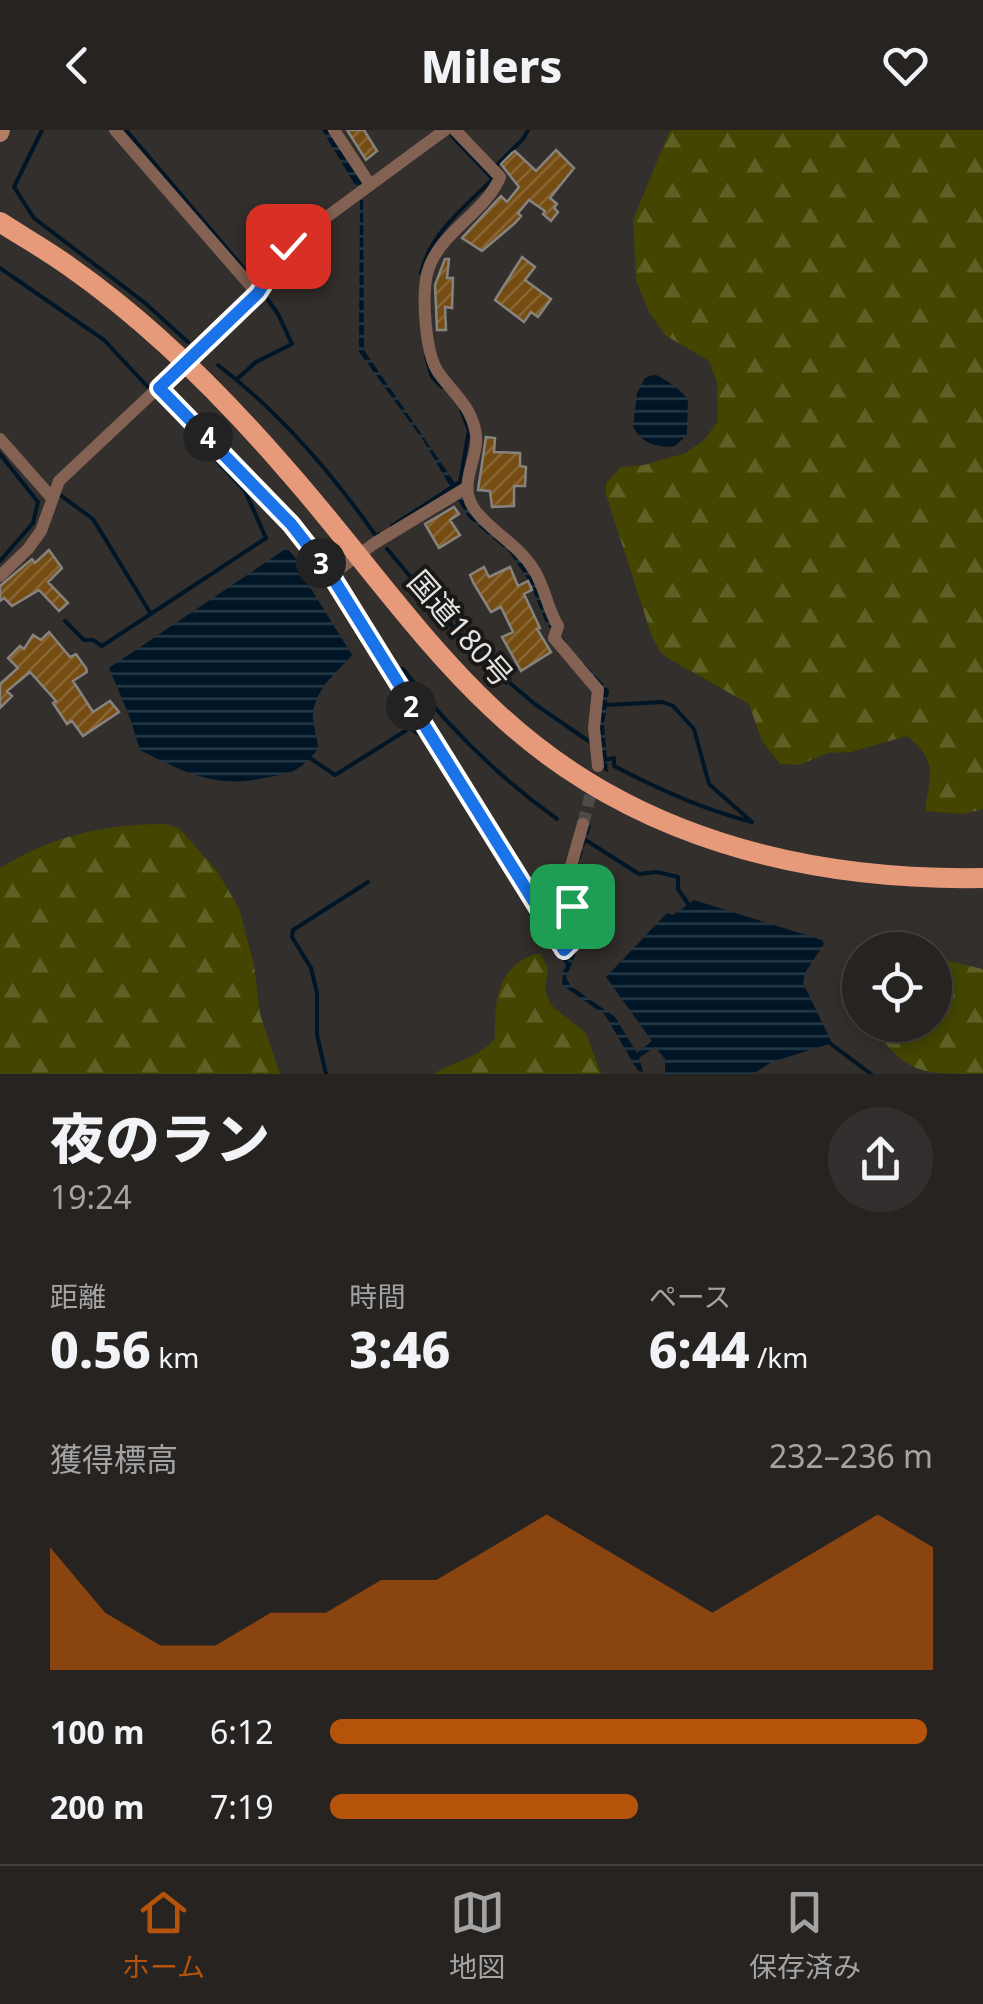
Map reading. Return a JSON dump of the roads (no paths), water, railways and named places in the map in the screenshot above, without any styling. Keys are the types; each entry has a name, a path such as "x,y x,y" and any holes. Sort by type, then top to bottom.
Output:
{"highway":[{"name":"国道180号","path":"0,222 72,267 186,363 284,466 438,652 495,712 585,780 642,811 742,850 829,870 915,879 983,878"}],"street":[{"path":"115,130 258,293"},
{"path":"334,130 368,183"},
{"path":"0,576 41,532 50,497 59,482 258,293 294,240 445,130"},
{"path":"455,130 500,177 434,257 426,286 428,336 434,362 460,397 475,428 477,438 466,488 475,510 510,540 536,572 556,632 600,693 594,728 598,766"},
{"path":"159,388 291,524 331,575 564,950 576,938 569,872 583,824"},
{"path":"0,439 50,497"},
{"path":"331,575 466,488"}],"water":[{"path":"322,130 332,130 363,181 364,350 459,489 535,578 550,618 572,651 609,690 604,725 608,773 603,769 599,740 602,691 546,623 529,581 510,553 468,517 423,440 359,352 360,193"},
{"path":"655,374 688,399 687,435 675,446 650,443 633,426 637,393 645,378"},
{"path":"287,548 303,567 305,579 352,655 317,699 313,717 318,749 292,771 242,781 197,775 140,750 109,668"},
{"path":"587,820 592,823 577,869 584,934 566,978 571,986 615,1017 637,1053 652,1041 606,977 667,913 673,915 694,900 822,940 824,944 803,983 832,1043 772,1062 753,1074 665,1074 665,1059 655,1047 639,1058 643,1072 638,1071 605,1015 562,985 563,972 576,943 571,891"}],"waterway":[{"path":"42,130 14,187 34,218 145,303 188,342"},
{"path":"126,130 252,278"},
{"path":"495,167 528,130"},
{"path":"421,273 440,233 493,179 452,136"},
{"path":"0,268 104,340 245,491 266,538 102,646 84,640 65,621"},
{"path":"237,379 256,362 292,344 263,293"},
{"path":"426,357 432,377 442,387"},
{"path":"218,365 283,423 376,536 379,534"},
{"path":"392,526 460,482 469,430 461,410"},
{"path":"0,454 38,502 33,523 0,561"},
{"path":"60,495 93,519 151,614"},
{"path":"387,549 477,655 536,705 590,742"},
{"path":"395,669 403,669 456,731 557,819"},
{"path":"606,705 663,702 673,706 694,729 709,784 752,822"},
{"path":"307,756 335,775 410,728 422,736 537,922"},
{"path":"604,760 614,758 614,766 664,791 752,822"},
{"path":"584,839 639,874 657,872 678,877 678,889 691,908"},
{"path":"326,1074 317,1035 317,993 311,968 292,937 293,930 368,882"},
{"path":"550,940 569,965"},
{"path":"827,1041 871,1074"}],"tunnel":[{"path":"583,824 595,778"}]}
